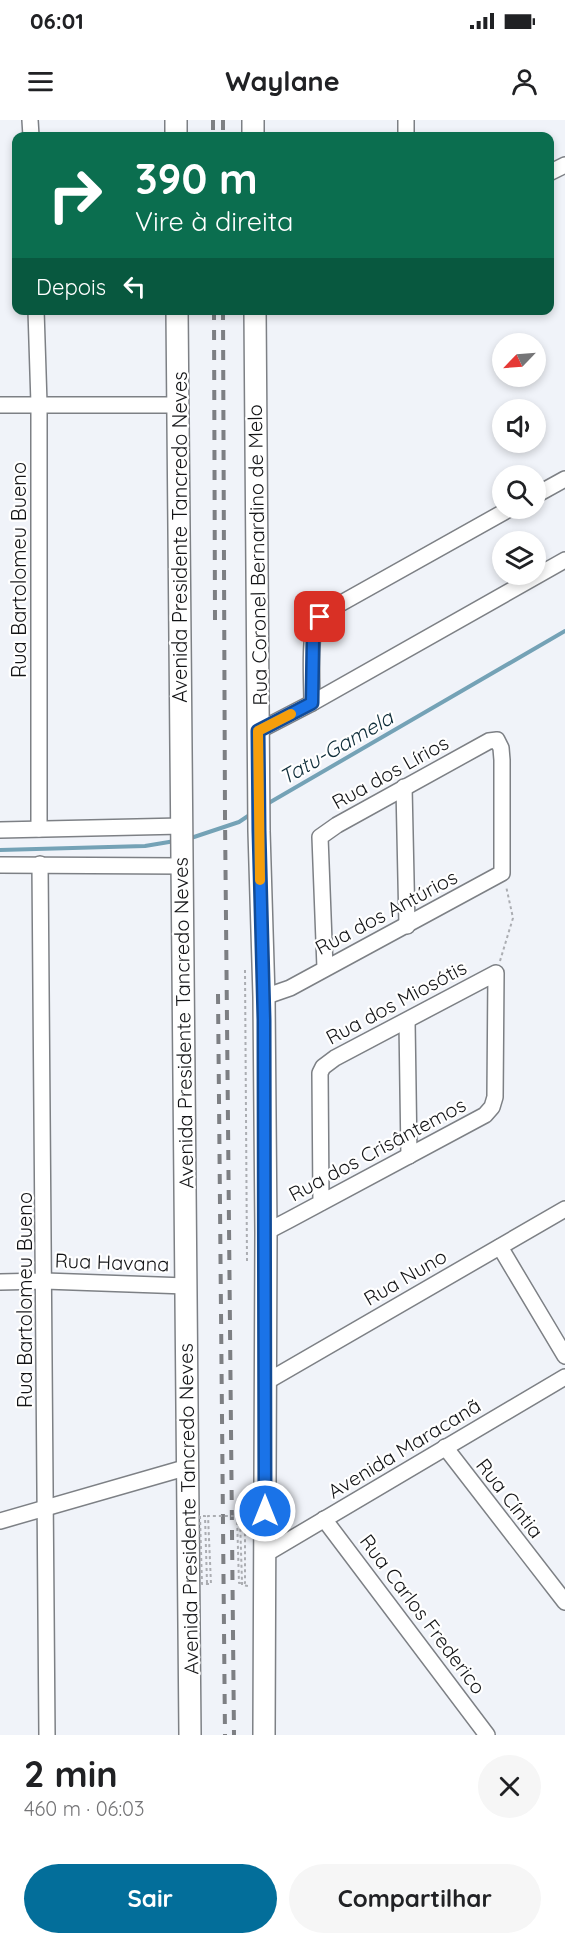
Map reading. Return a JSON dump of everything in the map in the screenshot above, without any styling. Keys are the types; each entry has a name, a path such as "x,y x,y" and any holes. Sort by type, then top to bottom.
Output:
{"main road":[{"name":"Avenida Presidente Tancredo Neves","path":"177,315 190,1735"},
{"name":"Rua Coronel Bernardino de Melo","path":"255,315 259,831 264,997 266,1232 264,1735"}],"street":[{"name":"Rua Bartolomeu Bueno","path":"36,315 39,404 39,830"},
{"path":"0,405 178,405"},
{"path":"546,489 565,479"},
{"path":"312,703 314,625 320,617 492,519"},
{"path":"258,731 312,703 565,560"},
{"name":"Rua dos Lírios","path":"325,968 321,837 337,825 404,787 481,745 497,740 501,748 502,873"},
{"path":"404,787 407,926"},
{"path":"0,830 182,829"},
{"name":"Rua Bartolomeu Bueno","path":"40,864 47,1735"},
{"path":"0,865 182,864"},
{"name":"Rua dos Antúrios","path":"264,997 290,988 502,873"},
{"name":"Rua dos Miosótis","path":"321,1203 320,1073 323,1067 335,1058 496,972"},
{"name":"Rua dos Crisântemos","path":"266,1232 484,1115 492,1107 495,1097 496,972"},
{"path":"407,1021 409,1156"},
{"name":"Rua Nuno","path":"266,1382 565,1209"},
{"path":"500,1247 565,1356"},
{"name":"Rua Havana","path":"0,1282 45,1281 186,1286"},
{"name":"Avenida Maracanã","path":"264,1555 565,1377"},
{"name":"Rua Cíntia","path":"445,1448 565,1602"},
{"path":"0,1521 188,1467"},
{"name":"Rua Carlos Frederico","path":"324,1519 487,1735"}],"path":[{"path":"496,972 513,918 502,873"},
{"path":"207,1583 204,1516 200,1516 202,1584 211,1584 208,1516 237,1516 239,1583 245,1583 245,1520 240,1520 242,1572 242,1582 242,1585"}],"waterway":[{"name":"Tatu-Gamela","path":"267,804 565,631"},
{"name":"Tatu-Gamela","path":"188,839 239,822 251,814"},
{"name":"Tatu-Gamela","path":"0,850 145,846 175,841"}],"railway":[{"path":"213,120 213,132"},
{"path":"223,120 223,132"},
{"path":"214,315 215,622"},
{"path":"223,315 225,817 234,1735"},
{"path":"218,994 225,1735"}],"slow traffic":[{"path":"260,880 258,731 291,714"}],"route":[{"path":"265,1511 266,1232 258,731 312,703 314,625 320,617"}]}
